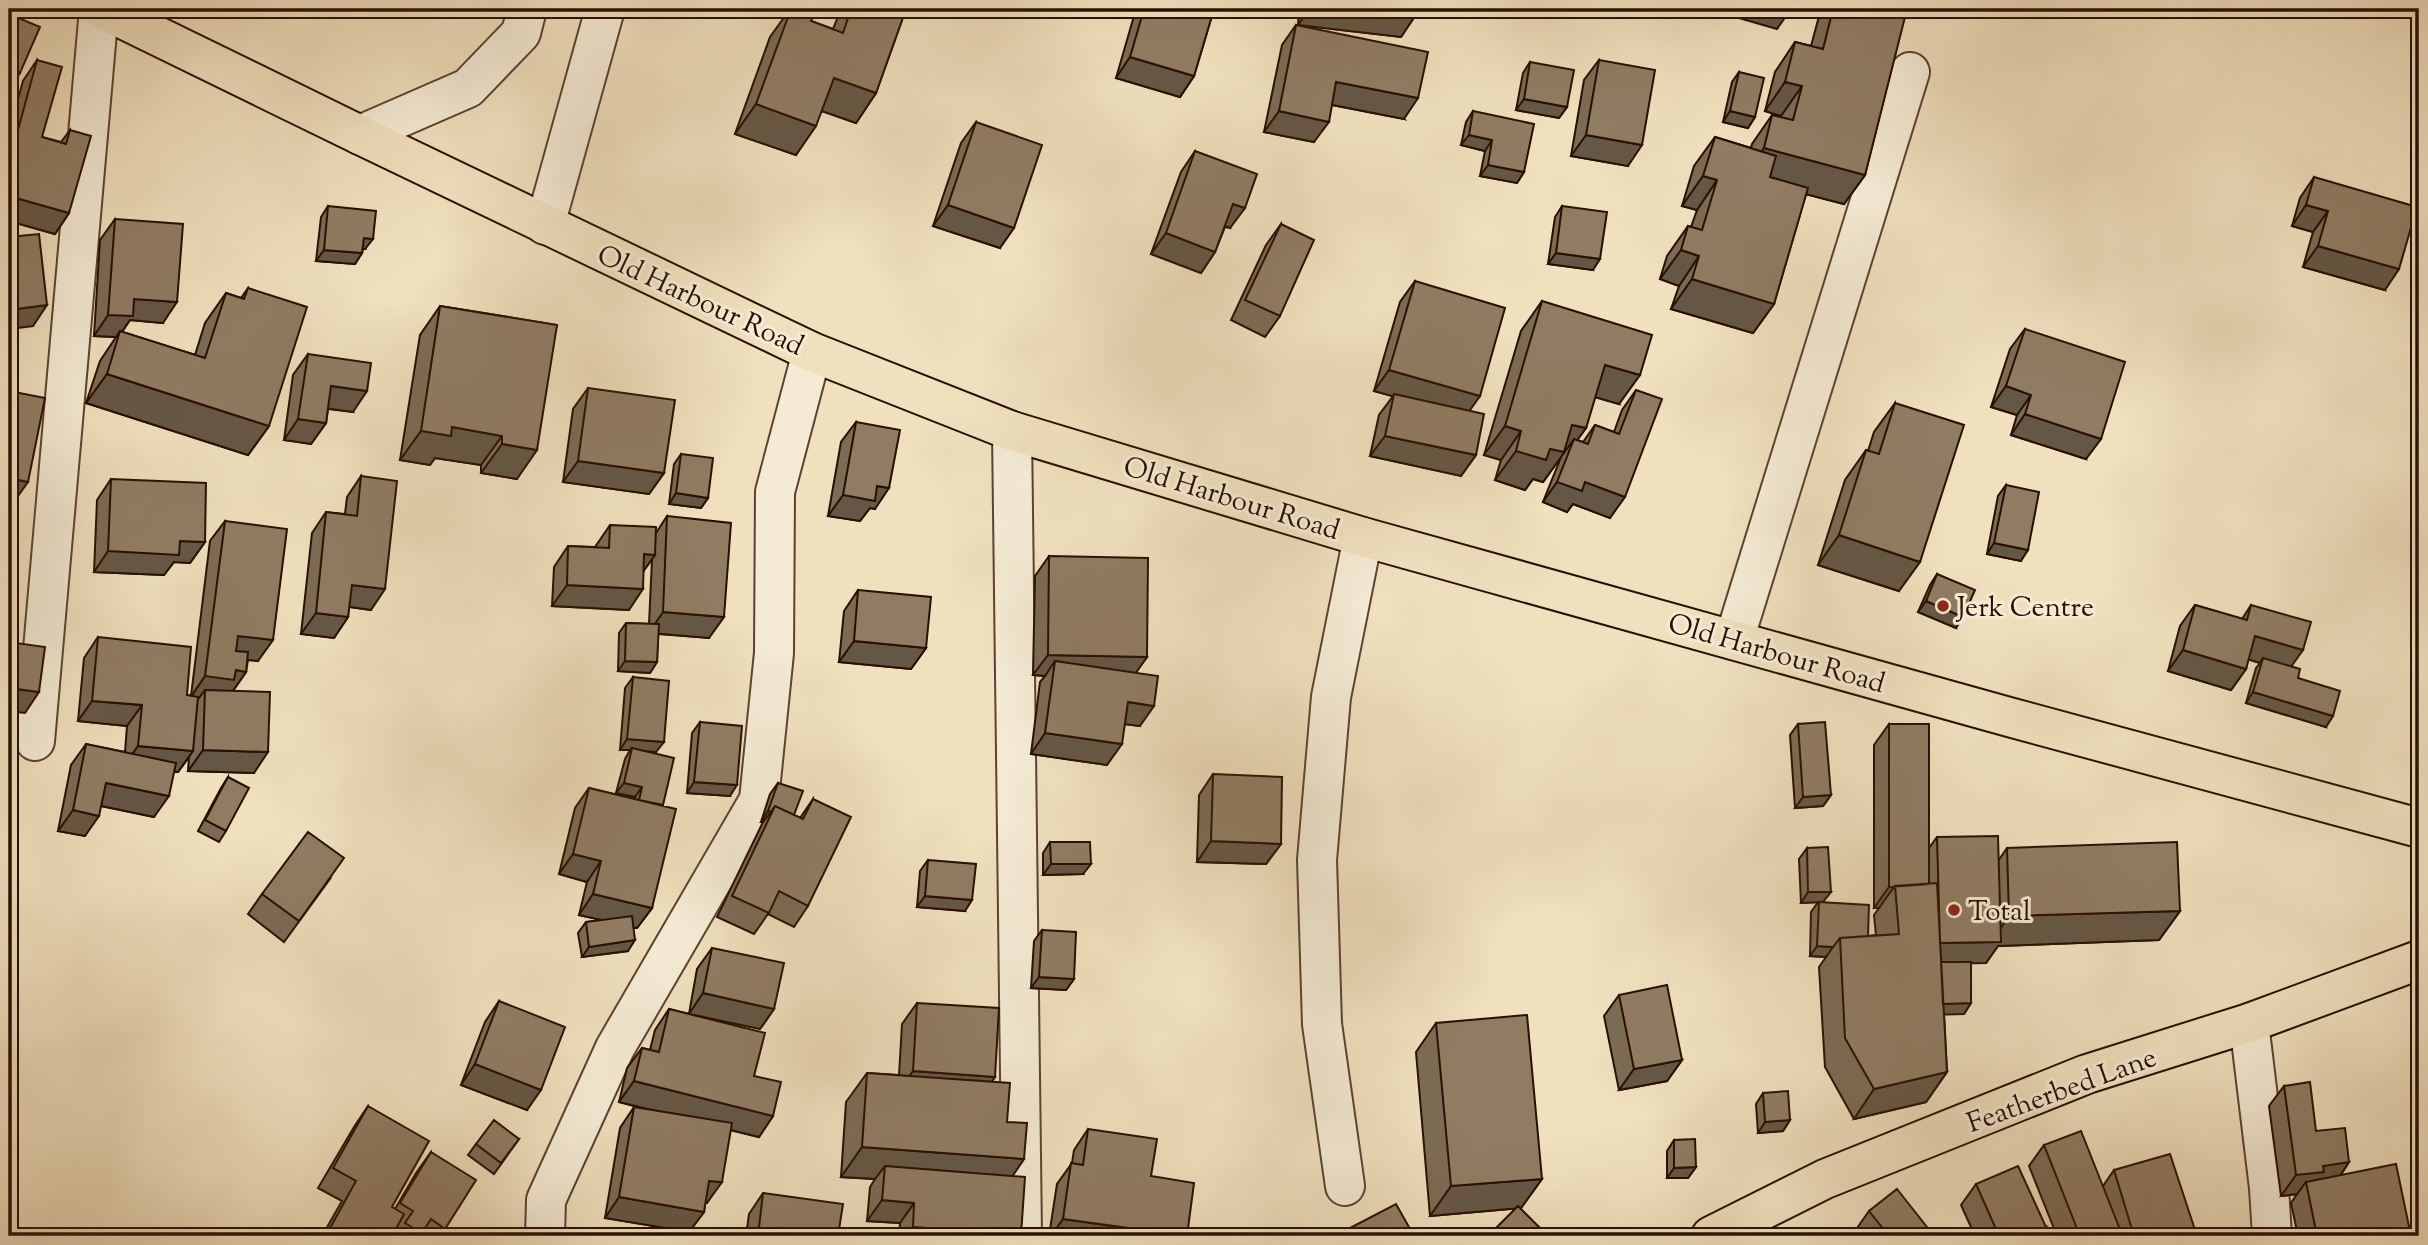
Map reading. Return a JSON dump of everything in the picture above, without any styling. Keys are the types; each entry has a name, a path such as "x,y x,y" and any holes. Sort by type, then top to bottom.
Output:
{"main road":[{"name":"Old Harbour Road","path":"101,9 812,352 1012,431 1363,537 2419,828"},
{"name":"Featherbed Lane","path":"1711,1236 1825,1179 2087,1074 2249,1023 2419,960"}],"street":[{"path":"35,741 101,9"},
{"path":"360,135 468,88 521,33 527,9"},
{"path":"545,225 605,9"},
{"path":"1734,640 1910,72"},
{"path":"545,1236 546,1200 615,1048 759,800 775,653 775,492 812,352"},
{"path":"1012,431 1022,1236"},
{"path":"1345,1186 1322,1024 1317,860 1331,697 1363,537"},
{"path":"2249,1023 2269,1188 2272,1236"}],"building":[{"path":"791,9 813,16 811,21 843,33 851,9 906,9 876,93 834,78 816,126 756,104"},
{"path":"1144,9 1214,9 1194,76 1130,57"},
{"path":"1351,9 1416,9 1415,16"},
{"path":"1833,9 1907,9 1865,175 1764,148 1772,115 1793,120 1802,86 1785,82 1795,42 1823,49"},
{"path":"9,14 40,27 20,73 9,68"},
{"path":"1296,25 1428,52 1418,98 1336,82 1329,122 1279,111"},
{"path":"37,60 62,67 42,137 66,144 70,130 91,136 69,213 9,196 9,163"},
{"path":"1599,60 1655,70 1642,145 1586,135"},
{"path":"1530,62 1574,70 1567,107 1524,99"},
{"path":"1739,72 1764,78 1755,117 1730,111"},
{"path":"1473,111 1534,124 1524,172 1488,165 1492,140 1469,135"},
{"path":"976,122 1042,145 1014,228 948,205"},
{"path":"1715,137 1776,156 1770,177 1808,188 1774,304 1692,279 1699,256 1681,250 1688,226 1702,230 1717,180 1703,176"},
{"path":"1195,151 1257,174 1245,208 1233,204 1215,252 1166,233"},
{"path":"2314,177 2417,207 2399,269 2318,246 2328,211 2306,205"},
{"path":"328,206 376,211 373,239 364,238 362,253 324,250"},
{"path":"1562,206 1607,212 1600,259 1556,253"},
{"path":"115,219 183,224 177,302 134,299 133,316 108,315"},
{"path":"1281,224 1314,240 1280,316 1245,300"},
{"path":"39,234 47,305 9,310 9,237"},
{"path":"1415,281 1505,308 1480,396 1389,370"},
{"path":"248,288 307,307 269,426 107,374 120,331 205,358 226,293 244,299"},
{"path":"1542,301 1652,335 1640,375 1605,365 1586,428 1572,425 1564,452 1550,449 1546,460 1516,451 1521,431 1505,426"},
{"path":"440,306 557,325 537,450 502,444 502,436 452,427 451,436 421,431"},
{"path":"2025,329 2125,362 2101,439 2025,414 2031,395 2006,386"},
{"path":"308,354 371,363 367,391 331,386 326,423 298,419"},
{"path":"588,388 675,400 664,473 578,461"},
{"path":"1636,390 1662,399 1625,497 1585,482 1582,491 1557,482 1574,439 1588,444 1595,425 1619,434"},
{"path":"9,391 45,398 28,482 9,478"},
{"path":"1394,394 1484,414 1476,455 1385,436"},
{"path":"1895,403 1964,425 1920,562 1839,535 1866,450 1879,454"},
{"path":"856,422 900,430 889,488 877,486 875,501 843,495"},
{"path":"681,454 713,458 708,498 676,493"},
{"path":"361,476 397,481 385,589 352,585 348,617 316,613 326,512 357,516"},
{"path":"111,479 206,483 205,542 180,541 179,555 108,551"},
{"path":"2006,485 2039,492 2028,550 1994,543"},
{"path":"667,516 731,523 724,617 663,612"},
{"path":"225,521 287,529 273,640 238,636 236,651 248,652 246,672 236,670 234,680 205,676"},
{"path":"610,525 656,527 655,555 644,554 643,589 567,585 568,546 609,548"},
{"path":"1049,556 1148,558 1147,657 1048,655"},
{"path":"1937,574 1975,590 1963,617 1926,601"},
{"path":"858,590 931,597 926,648 854,641"},
{"path":"2195,605 2247,620 2251,605 2311,622 2303,650 2255,636 2246,669 2183,650"},
{"path":"626,623 659,624 657,662 625,661"},
{"path":"98,637 191,647 187,695 198,697 193,751 138,746 142,705 92,701"},
{"path":"9,642 45,647 39,692 9,688"},
{"path":"2263,658 2300,669 2298,678 2340,691 2333,716 2253,692"},
{"path":"1055,661 1158,676 1154,706 1128,702 1122,744 1045,733"},
{"path":"633,677 669,681 664,742 627,739"},
{"path":"205,690 270,692 268,752 203,750"},
{"path":"700,722 742,726 737,785 694,782"},
{"path":"1825,722 1831,795 1803,797 1798,724"},
{"path":"1889,724 1929,724 1929,884 1889,887"},
{"path":"86,744 176,763 169,796 106,783 99,816 73,810"},
{"path":"632,748 674,758 663,805 639,800 642,787 624,783"},
{"path":"1213,774 1282,777 1281,844 1211,841"},
{"path":"228,777 249,788 226,831 205,820"},
{"path":"778,783 803,791 794,815 775,806 771,812 768,811"},
{"path":"589,788 676,809 652,908 593,894 601,861 573,854"},
{"path":"813,799 851,817 808,906 779,891 769,913 732,896 775,806 803,819"},
{"path":"308,832 344,858 299,921 262,894"},
{"path":"1998,836 2001,942 1940,943 1937,837"},
{"path":"1050,842 1090,842 1091,864 1051,864"},
{"path":"2177,842 2180,911 2009,916 2007,848"},
{"path":"1828,847 1831,892 1808,892 1807,848"},
{"path":"928,860 976,864 972,900 925,896"},
{"path":"1937,883 1947,1072 1874,1089 1845,1038 1840,938 1899,934 1895,886"},
{"path":"1819,902 1869,905 1868,936 1840,938 1833,947 1817,946"},
{"path":"632,916 635,940 589,947 586,922"},
{"path":"1042,930 1076,932 1074,979 1039,977"},
{"path":"712,948 784,963 774,1009 703,993"},
{"path":"1941,962 1971,962 1971,1003 1943,1004"},
{"path":"1667,985 1682,1060 1634,1069 1619,995"},
{"path":"499,1001 565,1027 541,1090 475,1064"},
{"path":"917,1003 999,1008 995,1077 913,1071"},
{"path":"669,1009 765,1033 754,1076 781,1082 773,1116 634,1081 642,1048 659,1052"},
{"path":"1527,1015 1542,1179 1451,1186 1436,1023"},
{"path":"867,1073 1010,1083 1007,1122 1027,1123 1024,1159 862,1147"},
{"path":"2310,1082 2316,1131 2345,1128 2349,1162 2323,1166 2324,1172 2296,1175 2284,1086"},
{"path":"1788,1091 1790,1120 1765,1122 1763,1093"},
{"path":"368,1106 429,1141 392,1207 404,1214 392,1236 341,1236 329,1230 356,1181 333,1168"},
{"path":"634,1107 732,1123 722,1182 709,1181 704,1212 619,1197"},
{"path":"494,1120 519,1139 501,1163 476,1144"},
{"path":"1088,1129 1157,1139 1151,1176 1194,1183 1187,1236 1063,1219 1071,1163 1083,1165"},
{"path":"2081,1131 2121,1232 2110,1236 2080,1236 2044,1145"},
{"path":"1695,1139 1696,1167 1674,1168 1674,1140"},
{"path":"431,1152 476,1180 445,1229 431,1219 422,1233 405,1223 413,1211 400,1203"},
{"path":"2170,1154 2197,1236 2134,1236 2114,1170"},
{"path":"2396,1164 2411,1236 2317,1236 2306,1182"},
{"path":"885,1166 1025,1177 1021,1235 913,1227 914,1203 882,1200"},
{"path":"2018,1166 2046,1227 2025,1236 1999,1236 1976,1184"},
{"path":"1897,1189 1934,1236 1889,1236 1869,1211"},
{"path":"763,1193 843,1204 838,1236 758,1236"},
{"path":"1396,1204 1414,1236 1354,1236 1350,1228"},
{"path":"1518,1206 1548,1236 1488,1236"},
{"path":"635,1228 675,1233 674,1236 634,1236"}],"place":[{"name":"Jerk Centre","path":"1943,606"},
{"name":"Total","path":"1954,910"}]}
